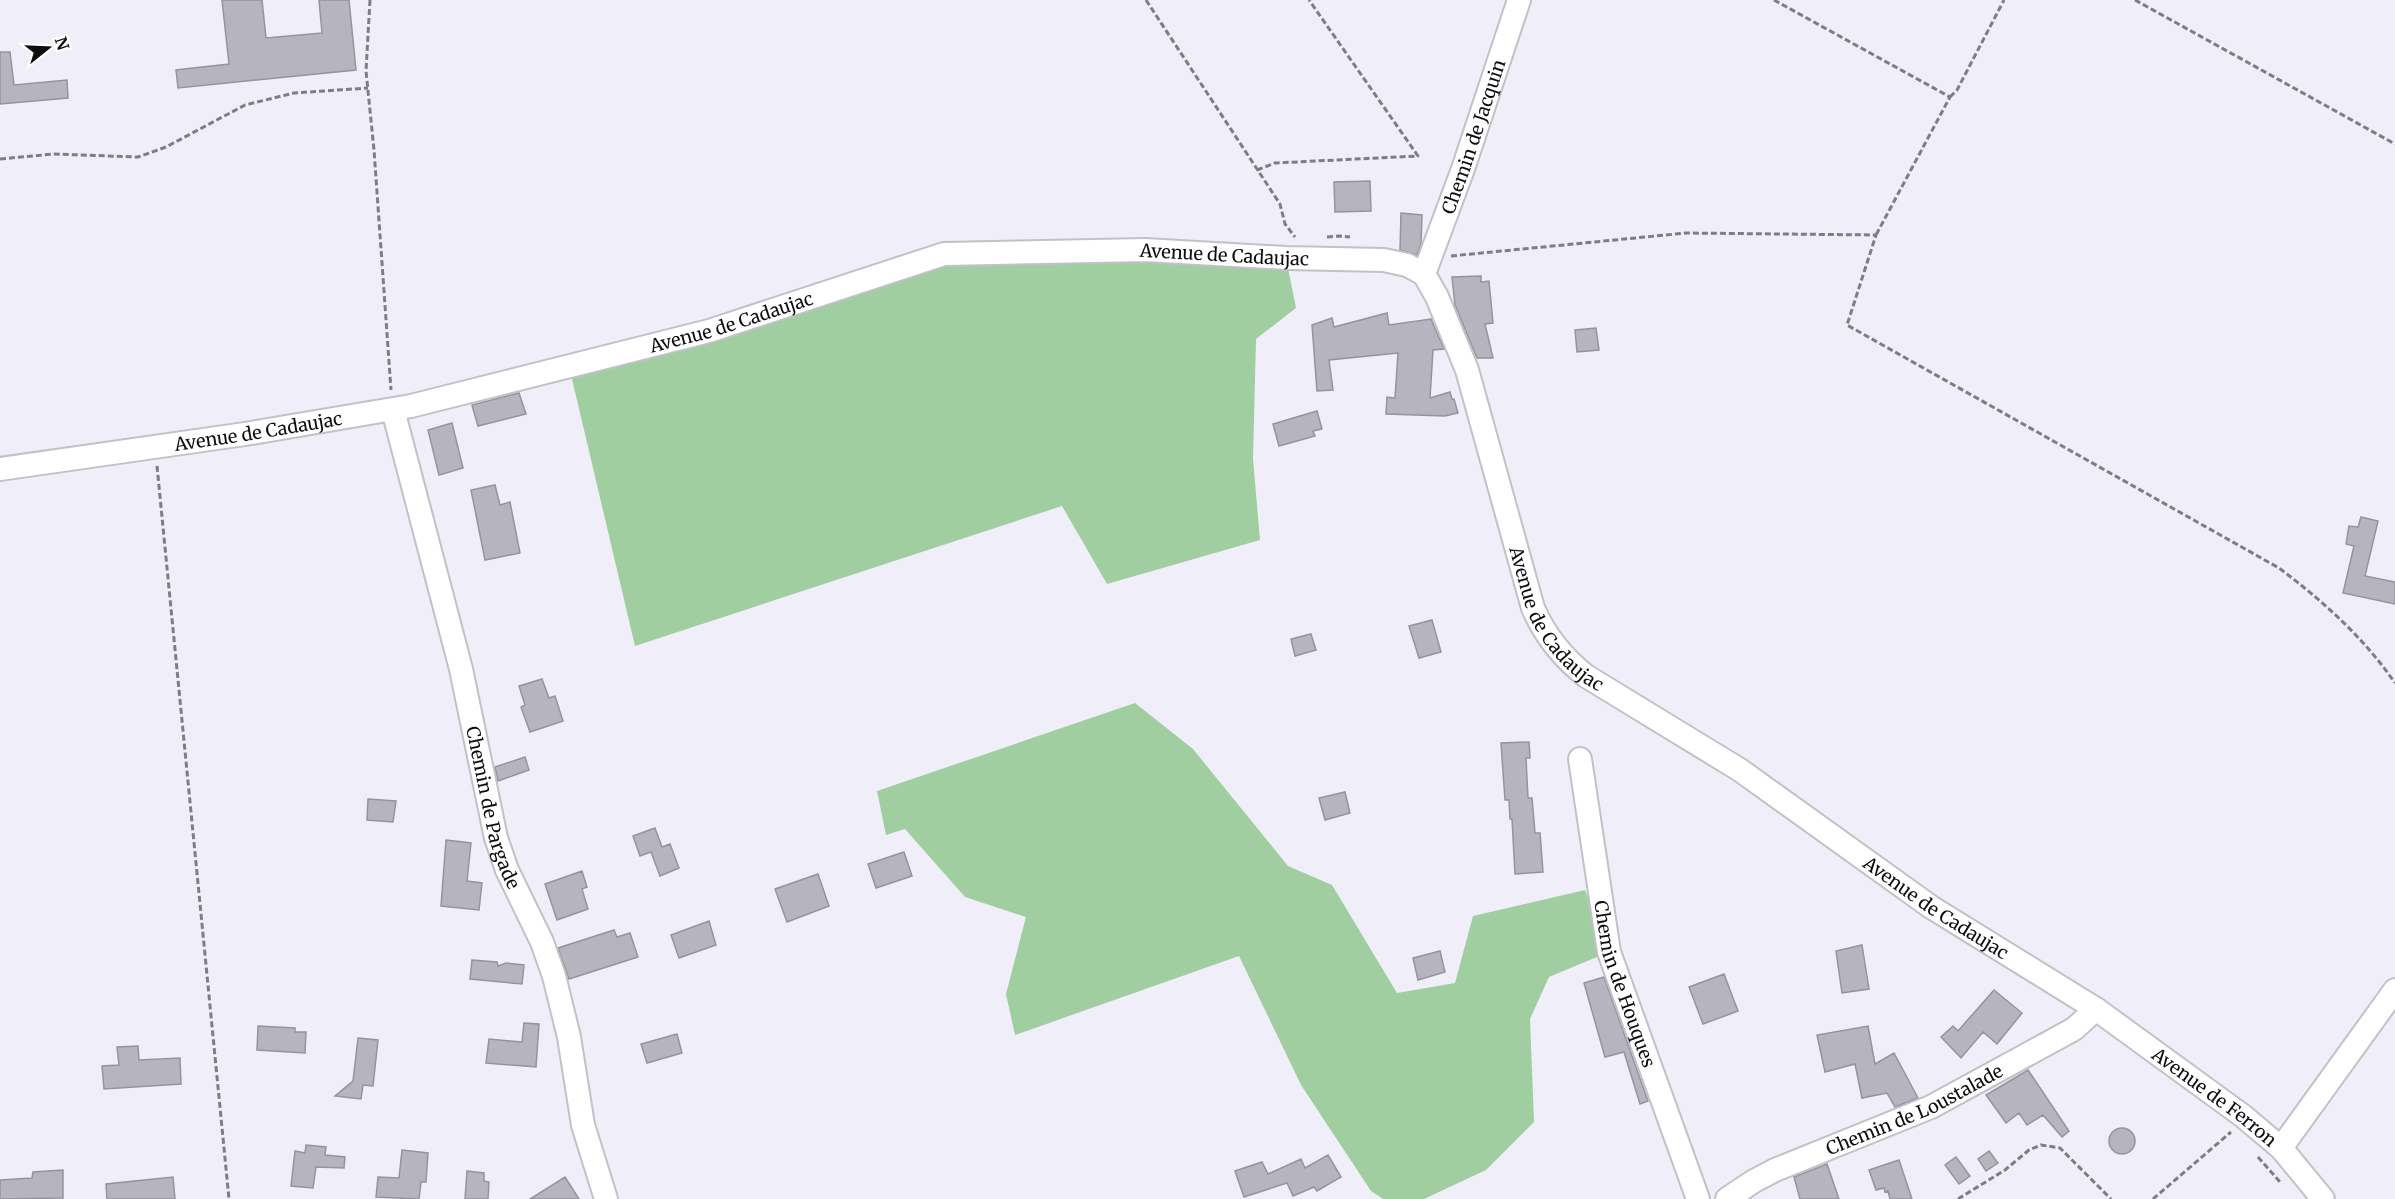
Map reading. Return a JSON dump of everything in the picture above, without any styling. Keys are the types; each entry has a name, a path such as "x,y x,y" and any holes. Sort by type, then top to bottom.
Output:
{"street":[{"name":"Chemin de Jacquin","path":"1425,270 1463,169 1519,0"},
{"name":"Avenue de Cadaujac","path":"0,469 393,410 709,331 944,255 1144,250 1371,260 1407,265 1425,270 1437,297 1467,370 1533,608 1546,634 1571,664 1586,676 1740,770 1931,907 2096,1009"},
{"name":"Chemin de Pargade","path":"393,410 460,669 495,838 507,870 542,942 554,976 568,1037 583,1125 606,1199"},
{"name":"Chemin de Houques","path":"1580,759 1609,952 1698,1199"},
{"path":"2281,1148 2395,990"},
{"name":"Avenue de Ferron","path":"2096,1009 2243,1116 2281,1148 2323,1199"},
{"name":"Chemin de Loustalade","path":"1727,1199 1775,1170 1931,1107 2074,1029 2096,1009"}],"path":[{"path":"370,0 366,71 393,410"},
{"path":"1146,0 1280,204 1290,234 1299,240"},
{"path":"1257,170 1275,164 1418,156 1309,0"},
{"path":"1774,0 1950,96"},
{"path":"2004,0 1876,236 1847,325 2279,568 2320,599 2379,660 2395,683"},
{"path":"2135,0 2395,144"},
{"path":"0,159 54,154 138,156 166,147 245,105 294,93 368,88"},
{"path":"1425,270 1452,256 1686,233 1876,236"},
{"path":"1319,238 1339,236 1354,238 1371,260"},
{"path":"155,447 229,1199"},
{"path":"2153,1199 2232,1131 2240,1138"},
{"path":"1958,1199 2005,1170 2029,1150 2041,1146 2060,1148 2111,1199"},
{"path":"2255,1153 2284,1185"}],"green space":[{"path":"1286,258 1296,308 1256,339 1253,459 1260,540 1107,584 1062,506 635,646 568,362 970,259"},
{"path":"1135,703 1193,749 1288,866 1332,885 1397,993 1455,983 1473,916 1585,890 1609,952 1549,977 1530,1019 1534,1122 1486,1170 1424,1199 1383,1199 1371,1191 1301,1085 1239,956 1015,1035 1006,994 1026,917 965,897 905,829 886,835 877,791"}],"building":[{"path":"222,0 262,0 266,38 322,33 319,0 349,0 356,70 178,88 176,70 229,64"},
{"path":"0,52 10,52 14,85 67,80 68,98 0,104"},
{"path":"1370,181 1371,211 1335,212 1334,182"},
{"path":"1401,213 1422,215 1421,244 1417,255 1400,250"},
{"path":"1481,276 1481,282 1489,281 1493,323 1485,324 1493,358 1477,358 1455,305 1452,277"},
{"path":"1387,313 1389,325 1431,319 1444,349 1433,350 1430,398 1450,392 1458,413 1445,416 1386,414 1387,397 1395,398 1398,353 1329,360 1333,390 1317,391 1312,325 1332,318 1334,327"},
{"path":"1596,328 1599,350 1577,352 1575,330"},
{"path":"519,393 526,414 478,426 472,405"},
{"path":"1317,411 1322,429 1313,431 1315,436 1279,446 1273,424"},
{"path":"452,423 463,468 439,475 428,430"},
{"path":"495,485 500,505 510,502 520,553 485,560 471,490"},
{"path":"2361,517 2378,521 2365,576 2395,582 2395,604 2343,593 2354,546 2346,544 2349,526 2358,527"},
{"path":"1432,620 1441,652 1419,658 1409,626"},
{"path":"1311,634 1316,650 1295,656 1291,639"},
{"path":"542,679 549,698 555,696 563,721 530,732 521,707 525,705 519,686"},
{"path":"1529,742 1530,758 1526,758 1528,798 1532,798 1535,833 1540,833 1543,872 1515,874 1512,819 1510,819 1509,800 1505,800 1501,743"},
{"path":"525,757 529,770 498,781 495,767"},
{"path":"1345,792 1350,813 1325,820 1319,798"},
{"path":"368,799 396,801 393,822 367,820"},
{"path":"655,828 662,847 670,844 679,868 660,876 651,852 640,856 633,836"},
{"path":"446,840 471,843 467,881 482,883 479,910 441,906"},
{"path":"904,852 912,876 876,888 868,864"},
{"path":"582,871 587,887 582,889 588,909 557,920 545,884"},
{"path":"818,874 829,906 787,922 775,889"},
{"path":"709,921 716,945 679,958 671,935"},
{"path":"614,930 617,937 630,933 638,957 569,979 558,948"},
{"path":"1862,945 1869,989 1842,993 1836,951"},
{"path":"1440,951 1445,972 1418,980 1413,958"},
{"path":"472,960 497,962 498,966 506,963 524,965 522,984 470,979"},
{"path":"1724,974 1738,1011 1703,1024 1689,987"},
{"path":"1604,977 1648,1101 1640,1104 1624,1052 1605,1057 1584,983"},
{"path":"1994,990 2022,1013 1997,1044 1983,1032 1961,1058 1941,1037 1953,1026 1958,1031"},
{"path":"524,1023 539,1024 536,1067 486,1063 489,1039 522,1042"},
{"path":"258,1026 295,1028 295,1032 306,1032 305,1053 257,1050"},
{"path":"1868,1026 1875,1064 1894,1053 1918,1098 1895,1107 1887,1093 1862,1098 1855,1064 1825,1072 1817,1035"},
{"path":"677,1034 682,1053 647,1063 641,1044"},
{"path":"358,1038 378,1040 373,1086 363,1085 361,1099 335,1096 353,1081"},
{"path":"138,1046 139,1060 180,1058 181,1084 104,1089 102,1066 119,1065 117,1047"},
{"path":"2028,1070 2069,1131 2062,1137 2043,1115 2027,1125 2019,1113 2006,1123 1986,1095"},
{"path":"2122,1128 2131,1132 2135,1141 2131,1150 2122,1154 2113,1150 2109,1141 2113,1132"},
{"path":"306,1145 326,1147 325,1155 345,1157 344,1168 316,1167 313,1188 291,1186 295,1151 305,1153"},
{"path":"402,1150 428,1153 426,1182 421,1182 419,1199 376,1197 378,1177 399,1178"},
{"path":"1989,1151 1998,1163 1986,1171 1978,1159"},
{"path":"1328,1155 1341,1177 1317,1191 1314,1187 1293,1196 1287,1183 1244,1197 1235,1171 1262,1162 1268,1174 1301,1159 1305,1168"},
{"path":"1956,1157 1970,1176 1959,1184 1945,1165"},
{"path":"1899,1160 1912,1199 1890,1199 1888,1191 1885,1192 1884,1188 1876,1190 1869,1170"},
{"path":"1827,1164 1839,1199 1800,1199 1794,1177"},
{"path":"63,1170 63,1198 0,1199 0,1180 32,1178 33,1172"},
{"path":"467,1171 484,1173 484,1181 489,1182 488,1199 465,1199"},
{"path":"173,1177 175,1199 107,1199 106,1184"},
{"path":"565,1177 579,1199 530,1199"}]}
